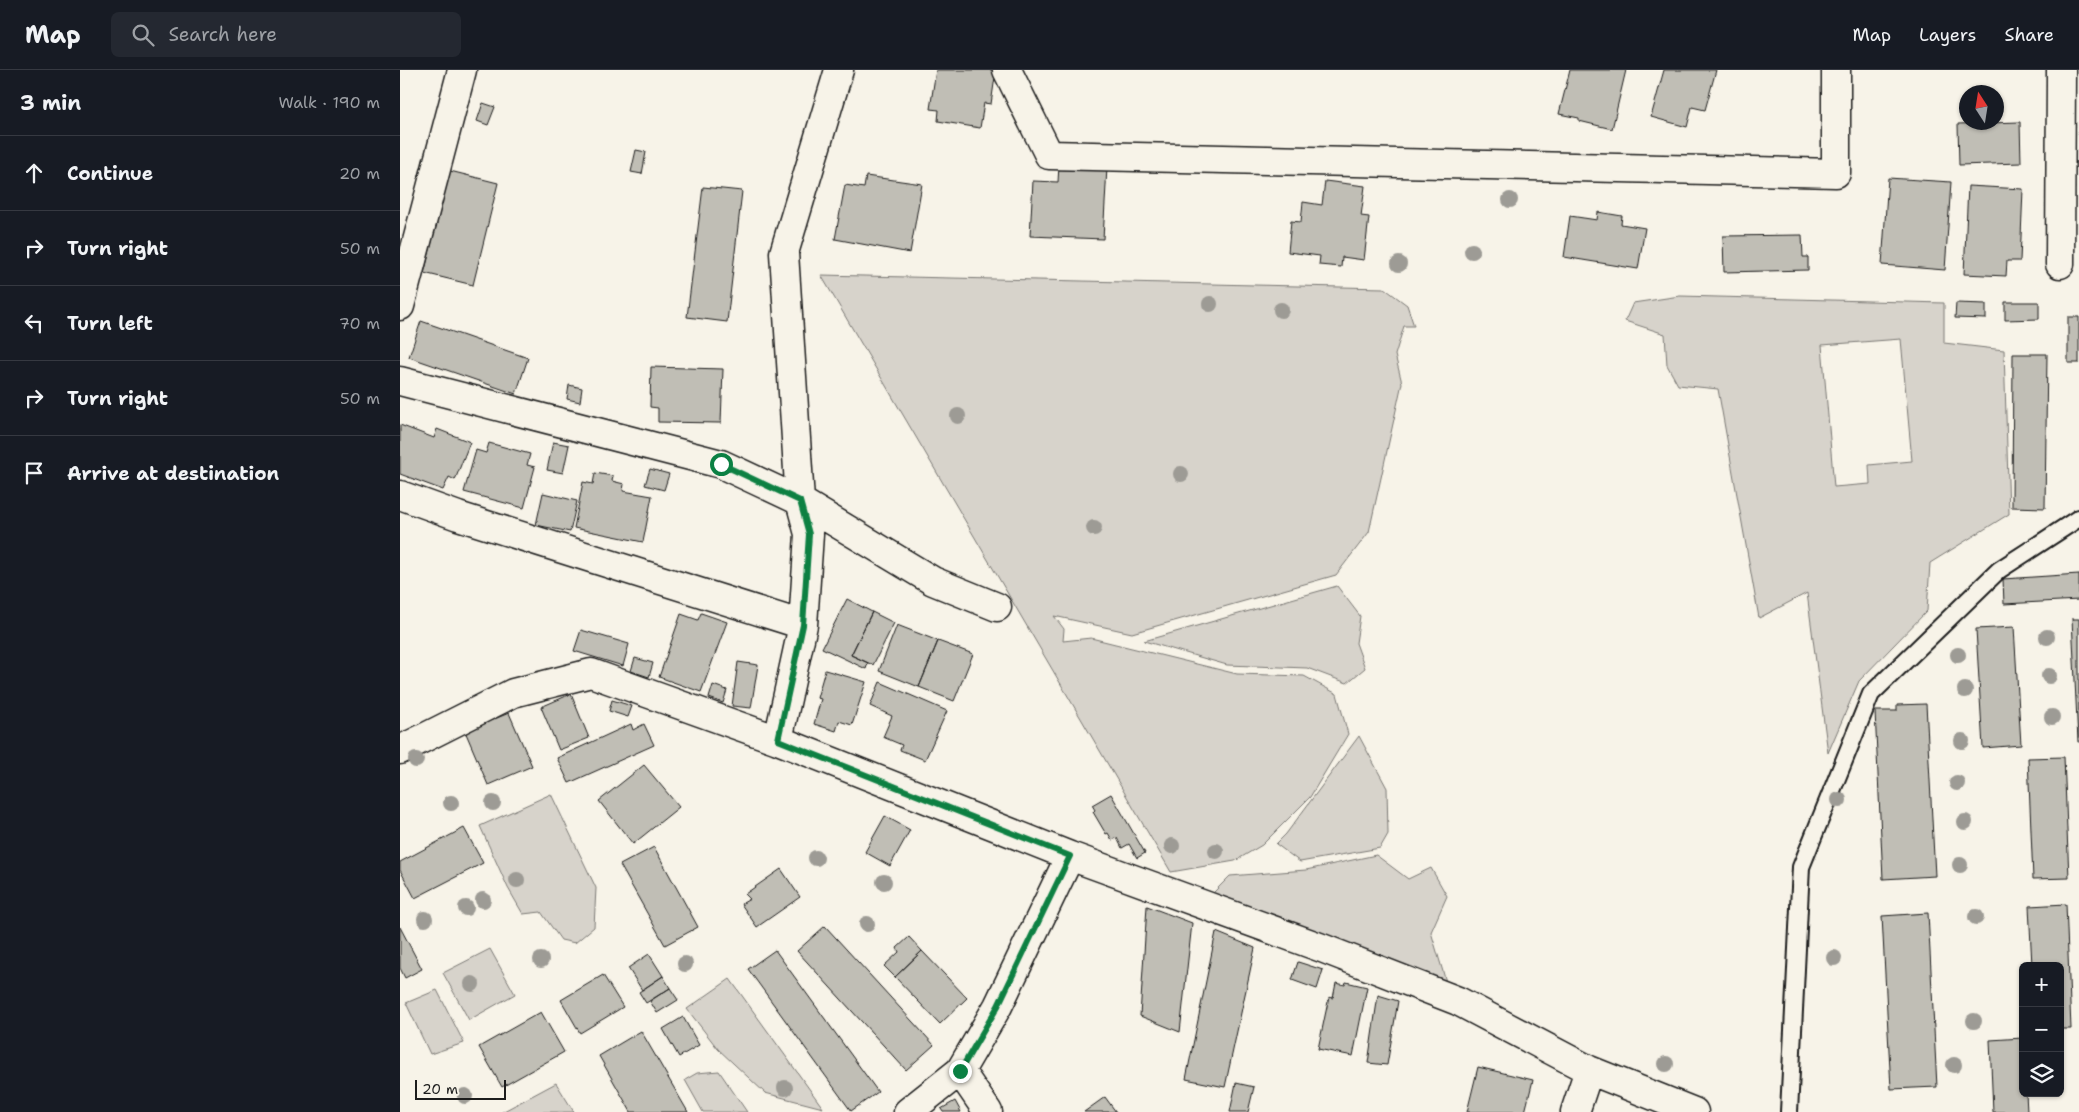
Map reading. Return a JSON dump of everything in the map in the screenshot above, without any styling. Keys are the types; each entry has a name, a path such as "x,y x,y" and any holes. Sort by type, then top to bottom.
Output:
{"street":[{"path":"400,306 462,70"},
{"path":"778,740 803,625 809,534 800,501 784,253 839,70"},
{"path":"1007,70 1049,156 1836,173 1836,70"},
{"path":"2060,264 2061,70"},
{"path":"400,381 721,464 800,501 933,581 997,608"},
{"path":"400,495 458,516 803,625"},
{"path":"400,750 513,693 591,673 778,740 1070,856 1322,948 1458,1001 1589,1070 1694,1112"},
{"path":"908,1112 960,1071 998,1006 1070,856"},
{"path":"1574,1112 1589,1070"},
{"path":"960,1071 988,1112"}],"lane":[{"path":"1789,1112 1801,867 1871,694 1999,570 2079,518"}],"shaded area":[{"path":"821,275 1384,288 1407,305 1414,326 1404,326 1395,355 1402,383 1369,532 1336,575 1132,633 1054,616 1064,629 1063,641 1091,638 1237,674 1304,676 1337,694 1348,734 1310,797 1262,845 1235,861 1171,872"},
{"path":"1680,296 1944,303 1944,343 2004,350 2009,514 1930,563 1927,611 1859,681 1828,753 1807,593 1759,618 1718,389 1678,385 1667,365 1665,334 1625,321 1633,303","holes":["1901,339 1912,461 1869,465 1870,484 1834,487 1822,345"]},
{"path":"1337,586 1360,616 1356,643 1365,668 1347,683 1307,668 1227,665 1144,641"},
{"path":"1359,736 1387,788 1388,834 1380,848 1300,862 1276,844 1286,834"},
{"path":"551,794 596,888 594,927 575,943 561,940 541,912 523,914 508,888 480,826"},
{"path":"1376,855 1408,879 1431,868 1447,896 1431,932 1447,985 1213,893 1230,876 1306,870"},
{"path":"490,949 515,994 469,1020 443,973"},
{"path":"730,979 823,1108 765,1093 718,1049 687,1009"},
{"path":"437,990 464,1043 430,1054 406,1003"},
{"path":"719,1071 747,1112 703,1112 685,1080 697,1073"},
{"path":"556,1083 574,1112 502,1112"}],"building":[{"path":"936,70 996,70 991,104 984,103 980,128 938,121 939,110 930,109"},
{"path":"1570,70 1626,70 1612,129 1579,121 1579,118 1559,114"},
{"path":"1664,70 1716,70 1705,110 1692,107 1687,127 1651,117"},
{"path":"483,103 495,107 488,125 477,121"},
{"path":"2020,122 2021,163 1959,165 1958,124 1959,130 2004,130 2004,123"},
{"path":"636,150 646,152 642,174 631,172"},
{"path":"1059,165 1107,167 1103,239 1030,236 1033,181 1058,182"},
{"path":"450,171 498,183 473,285 424,273"},
{"path":"866,176 922,184 910,253 835,239 845,185 864,188"},
{"path":"1888,178 1951,182 1945,270 1882,265"},
{"path":"1325,181 1365,186 1361,216 1369,217 1364,260 1342,257 1341,267 1319,265 1320,256 1288,252 1291,221 1301,222 1303,202 1322,205"},
{"path":"1968,186 2023,189 2020,261 2007,261 2006,276 1964,274"},
{"path":"703,187 742,191 727,322 687,317"},
{"path":"1598,212 1622,216 1621,224 1645,228 1638,269 1564,257 1570,216 1597,220"},
{"path":"1802,235 1803,257 1808,257 1808,270 1724,272 1723,236"},
{"path":"2005,302 2039,302 2039,319 2005,320"},
{"path":"1956,303 1986,304 1986,319 1955,318"},
{"path":"2068,317 2079,317 2079,363 2068,363"},
{"path":"421,321 528,358 516,394 409,357"},
{"path":"2013,354 2047,354 2045,508 2012,507"},
{"path":"651,367 723,369 721,423 658,422 658,408 650,407"},
{"path":"569,385 582,388 580,402 567,399"},
{"path":"400,425 434,438 437,429 470,442 455,480 449,477 443,490 400,474"},
{"path":"553,442 569,445 563,473 547,470"},
{"path":"489,443 530,454 527,465 535,467 524,508 464,492 476,450 486,453"},
{"path":"650,469 669,474 664,490 645,485"},
{"path":"595,473 613,476 612,481 624,484 623,491 652,496 643,542 574,528 583,482 593,484"},
{"path":"543,493 577,501 570,532 536,525"},
{"path":"2079,574 2079,600 2004,604 2003,579"},
{"path":"847,599 872,612 851,655 868,663 866,669 822,648"},
{"path":"872,612 894,623 873,665 851,655"},
{"path":"701,613 727,622 701,692 659,677 681,614 698,620"},
{"path":"2072,619 2079,619 2079,742 2078,742"},
{"path":"897,625 938,641 919,687 879,671"},
{"path":"2014,627 2021,745 1983,748 1976,629"},
{"path":"581,630 629,644 623,666 574,651"},
{"path":"938,641 973,654 954,701 919,687"},
{"path":"635,658 653,663 649,677 631,671"},
{"path":"738,662 758,665 751,708 732,706"},
{"path":"825,670 866,682 852,725 839,721 836,731 814,724 821,699 817,698"},
{"path":"880,682 947,711 925,760 900,750 902,745 883,737 892,716 870,706"},
{"path":"713,685 727,690 723,703 709,698"},
{"path":"571,694 589,738 559,750 541,707"},
{"path":"612,700 632,706 628,717 609,711"},
{"path":"1926,704 1935,876 1883,879 1875,711 1897,711 1897,705"},
{"path":"509,713 532,766 488,785 465,731"},
{"path":"631,724 633,730 644,724 654,745 569,783 557,758"},
{"path":"2064,757 2069,878 2033,879 2028,758"},
{"path":"644,765 679,807 633,844 599,801"},
{"path":"1111,794 1145,853 1137,858 1129,844 1122,848 1117,838 1112,840 1108,833 1106,834 1093,812 1095,810 1092,805"},
{"path":"885,816 910,830 890,866 865,852"},
{"path":"464,828 483,863 415,898 400,870 400,862"},
{"path":"654,847 698,927 665,945 620,865"},
{"path":"781,869 800,897 757,927 741,904 750,899 745,894"},
{"path":"2066,904 2071,1029 2064,1029 2064,962 2032,962 2029,906"},
{"path":"1147,906 1192,923 1180,1032 1140,1016"},
{"path":"1928,913 1937,1087 1891,1089 1882,916"},
{"path":"825,926 934,1045 906,1070 797,951"},
{"path":"400,927 422,969 405,978 400,968"},
{"path":"1216,932 1255,948 1225,1087 1186,1079"},
{"path":"909,937 922,951 895,977 884,966 899,952 897,948"},
{"path":"775,950 878,1092 851,1111 748,969"},
{"path":"922,951 967,998 940,1024 895,977"},
{"path":"649,954 663,976 642,990 628,968"},
{"path":"1298,962 1323,970 1317,989 1292,980"},
{"path":"603,975 623,1007 580,1033 561,1000"},
{"path":"663,976 670,988 646,1003 639,992"},
{"path":"1346,982 1367,987 1353,1056 1318,1049 1329,997 1333,998 1336,983 1345,985"},
{"path":"670,988 678,1000 657,1013 650,1001"},
{"path":"1378,995 1398,1001 1387,1065 1368,1063"},
{"path":"541,1012 564,1052 502,1087 479,1047"},
{"path":"683,1017 699,1045 679,1057 663,1029"},
{"path":"641,1031 688,1112 631,1112 599,1056"},
{"path":"2019,1038 2019,1097 2026,1097 2027,1112 1993,1112 1990,1040"},
{"path":"1478,1067 1533,1080 1525,1112 1467,1112"},
{"path":"1236,1083 1254,1087 1248,1112 1230,1112"},
{"path":"1105,1097 1116,1112 1084,1112"},
{"path":"955,1101 961,1112 943,1112 941,1109"}],"route":[{"path":"721,464 800,501 809,534 803,625 778,740 1070,856 998,1006 960,1071"}]}
